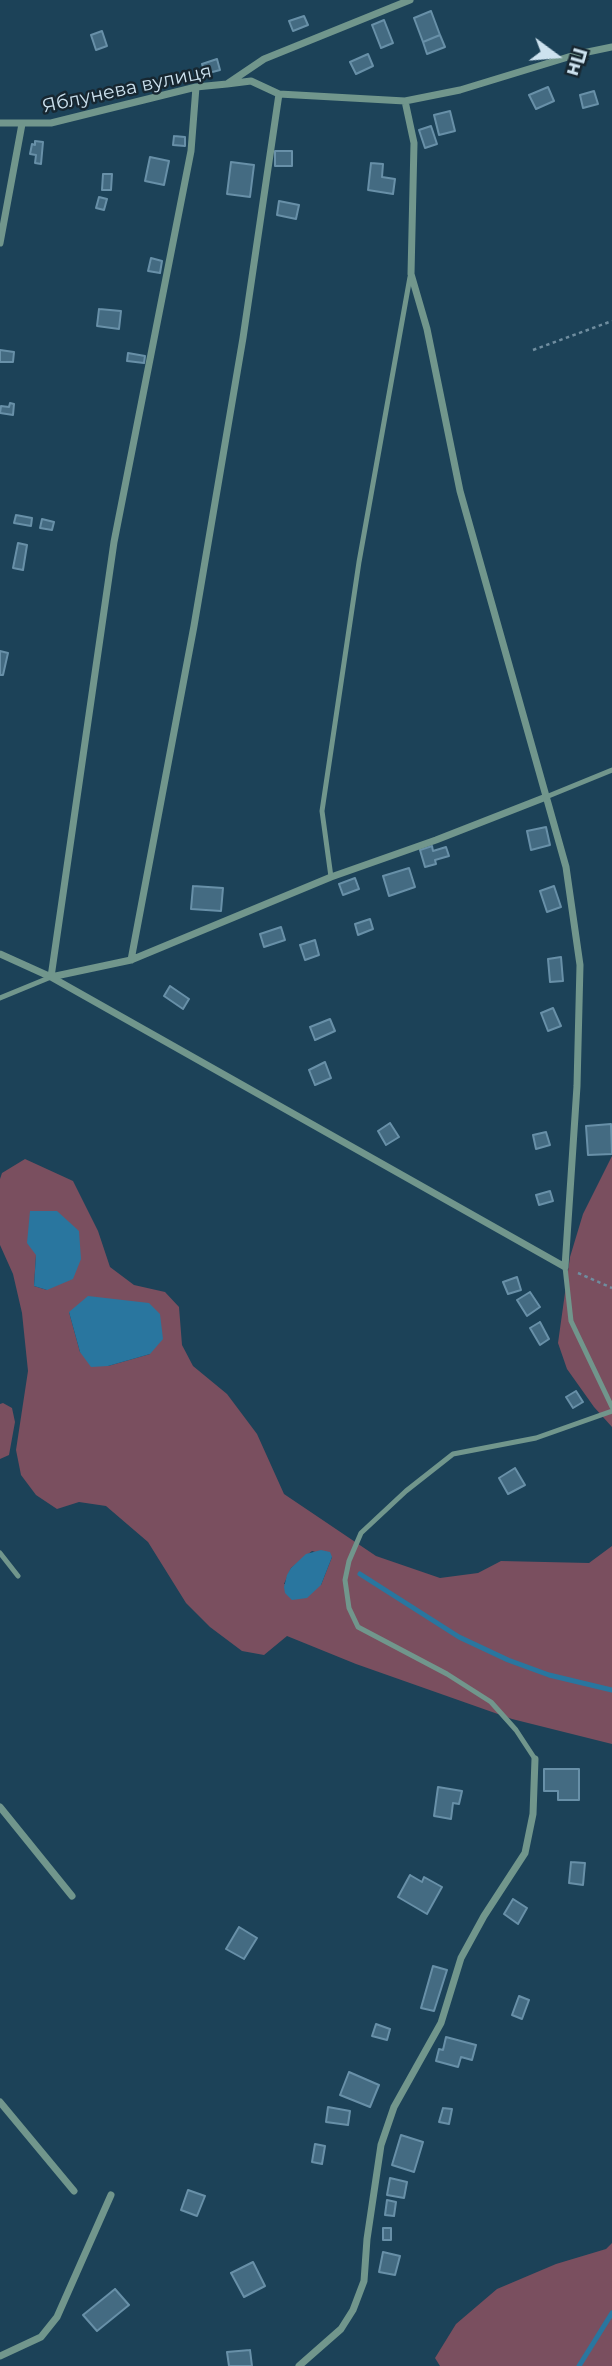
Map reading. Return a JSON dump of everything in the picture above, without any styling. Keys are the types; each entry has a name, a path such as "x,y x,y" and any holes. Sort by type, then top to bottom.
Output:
{"street":[{"name":"Яблунева вулиця","path":"0,123 62,120 196,87 227,84 264,58 410,0"},
{"path":"227,84 251,82 279,94 405,101 460,90 578,54 612,47"},
{"path":"51,977 114,542 191,151 196,87"},
{"path":"131,960 194,626 243,338 279,94"},
{"path":"0,954 51,977 565,1268 577,1086 580,965 566,867 460,491 427,329 411,274 414,143 405,101"},
{"path":"0,243 22,124"},
{"path":"51,977 131,960 331,877 546,797"},
{"path":"299,2366 341,2329 353,2310 364,2281 367,2239 381,2145 394,2107 441,2023 461,1958 484,1916 525,1853 533,1814 535,1759"},
{"path":"0,1807 72,1896"},
{"path":"0,2102 74,2191"},
{"path":"0,2356 41,2337 57,2317 111,2195"}],"lane":[{"path":"331,877 322,811 359,562 411,274"},
{"path":"546,797 612,770"},
{"path":"0,998 51,977"},
{"path":"535,1759 516,1730 491,1702 447,1674 358,1627 349,1608 345,1580 349,1561 361,1533 406,1491 453,1454 536,1438 612,1409 571,1321 565,1268"},
{"path":"0,1553 18,1576"}],"path":[{"path":"533,350 612,321"},
{"path":"565,1268 612,1288"}],"shaded area":[{"path":"612,1156 612,1427 567,1369 558,1343 570,1257 583,1214"},
{"path":"25,1159 73,1181 98,1231 110,1267 134,1285 165,1292 179,1307 182,1345 193,1366 227,1394 257,1434 284,1494 376,1556 440,1578 478,1573 501,1561 589,1563 612,1546 612,1744 512,1719 356,1664 287,1636 264,1655 242,1651 210,1627 186,1603 148,1542 106,1506 79,1502 57,1509 36,1495 21,1475 16,1450 28,1371 22,1313 13,1274 0,1245 2,1173","holes":["36,1255 47,1290 34,1286","69,1312 150,1354 108,1366 80,1352","312,1551 332,1557 321,1585 284,1584 291,1568"]},
{"path":"0,1404 12,1408 15,1422 9,1455 0,1459"},
{"path":"612,2243 612,2366 440,2366 435,2358 456,2324 497,2289 556,2264 606,2249"}],"water":[{"path":"30,1211 57,1211 79,1231 81,1259 73,1279 47,1290 34,1286 36,1255 27,1243"},
{"path":"88,1296 149,1303 160,1314 163,1339 150,1354 108,1366 91,1367 80,1352 69,1312"},
{"path":"321,1550 330,1552 332,1557 321,1585 307,1598 292,1600 285,1593 284,1587 291,1568 306,1554"}],"building":[{"path":"431,11 440,35 423,42 414,18"},
{"path":"304,16 308,25 293,31 289,21"},
{"path":"384,20 393,43 381,48 372,25"},
{"path":"102,31 107,46 96,50 91,35"},
{"path":"440,35 445,47 427,54 423,42"},
{"path":"368,54 373,66 356,74 350,62"},
{"path":"217,59 220,70 205,74 202,64"},
{"path":"548,87 554,101 536,109 529,95"},
{"path":"594,91 598,104 583,108 580,95"},
{"path":"450,111 455,131 439,135 434,115"},
{"path":"431,126 437,144 425,148 419,130"},
{"path":"174,136 185,137 185,146 173,145"},
{"path":"35,141 43,142 41,164 35,163 36,155 30,154"},
{"path":"275,151 292,151 292,166 275,166"},
{"path":"150,157 169,161 164,185 145,181"},
{"path":"231,162 254,165 250,197 227,194"},
{"path":"371,163 383,164 382,177 395,179 393,194 368,190"},
{"path":"103,174 112,174 111,190 102,190"},
{"path":"99,197 107,199 104,210 96,208"},
{"path":"279,201 299,205 296,219 277,215"},
{"path":"151,258 162,261 160,273 148,271"},
{"path":"99,309 121,311 119,329 97,326"},
{"path":"0,350 14,352 13,362 0,362"},
{"path":"128,353 145,356 144,363 127,361"},
{"path":"10,403 14,404 13,415 0,413 1,406 9,407"},
{"path":"16,515 32,518 31,526 14,523"},
{"path":"42,519 54,522 52,530 40,528"},
{"path":"18,543 27,545 23,570 13,568"},
{"path":"0,651 8,653 3,675 0,675"},
{"path":"546,827 550,845 531,850 527,831"},
{"path":"432,846 433,851 446,847 449,856 435,860 436,864 425,867 420,850"},
{"path":"409,868 415,887 389,896 383,876"},
{"path":"355,878 359,889 343,895 339,884"},
{"path":"193,886 223,888 221,911 191,909"},
{"path":"554,886 561,907 547,912 540,891"},
{"path":"370,919 373,929 358,935 355,924"},
{"path":"281,927 285,940 264,947 260,934"},
{"path":"315,940 319,955 305,960 300,945"},
{"path":"561,957 563,981 550,982 548,959"},
{"path":"170,986 189,999 183,1009 164,996"},
{"path":"553,1008 561,1026 548,1031 541,1013"},
{"path":"330,1019 335,1031 315,1040 310,1027"},
{"path":"325,1062 331,1078 315,1085 309,1070"},
{"path":"390,1123 399,1137 386,1145 378,1131"},
{"path":"611,1124 612,1154 588,1155 586,1126"},
{"path":"546,1132 550,1145 536,1149 533,1135"},
{"path":"550,1191 553,1201 539,1205 536,1195"},
{"path":"517,1277 521,1290 508,1294 503,1282"},
{"path":"530,1292 540,1307 527,1316 517,1300"},
{"path":"540,1322 549,1339 540,1345 530,1328"},
{"path":"576,1391 583,1402 573,1408 566,1397"},
{"path":"515,1468 525,1485 508,1494 499,1478"},
{"path":"544,1769 579,1769 579,1800 558,1800 558,1791 544,1791"},
{"path":"438,1787 462,1791 459,1804 453,1803 451,1819 434,1816"},
{"path":"571,1862 585,1863 583,1885 569,1883"},
{"path":"410,1875 422,1882 424,1877 442,1887 427,1914 398,1897"},
{"path":"513,1899 527,1908 518,1924 504,1914"},
{"path":"239,1927 257,1938 244,1959 226,1949"},
{"path":"433,1966 447,1970 434,2011 421,2008"},
{"path":"519,1996 529,2000 522,2019 512,2015"},
{"path":"376,2024 390,2029 387,2040 372,2036"},
{"path":"446,2037 476,2045 472,2060 461,2057 458,2067 436,2061 439,2049 443,2050"},
{"path":"349,2072 379,2085 370,2107 340,2095"},
{"path":"328,2107 350,2111 348,2125 326,2122"},
{"path":"443,2108 452,2109 449,2124 439,2122"},
{"path":"401,2135 423,2142 414,2172 392,2165"},
{"path":"315,2144 325,2146 322,2164 312,2162"},
{"path":"390,2178 407,2182 404,2198 387,2195"},
{"path":"188,2190 205,2196 197,2216 181,2210"},
{"path":"387,2200 396,2202 394,2216 385,2215"},
{"path":"383,2228 391,2228 391,2240 383,2240"},
{"path":"383,2252 400,2256 395,2275 379,2272"},
{"path":"253,2262 265,2286 244,2297 231,2273"},
{"path":"115,2289 129,2305 97,2331 83,2315"},
{"path":"250,2350 252,2366 229,2366 227,2352"}],"waterway":[{"path":"360,1574 459,1637 508,1660 549,1675 612,1690"},
{"path":"579,2366 612,2313"}]}
